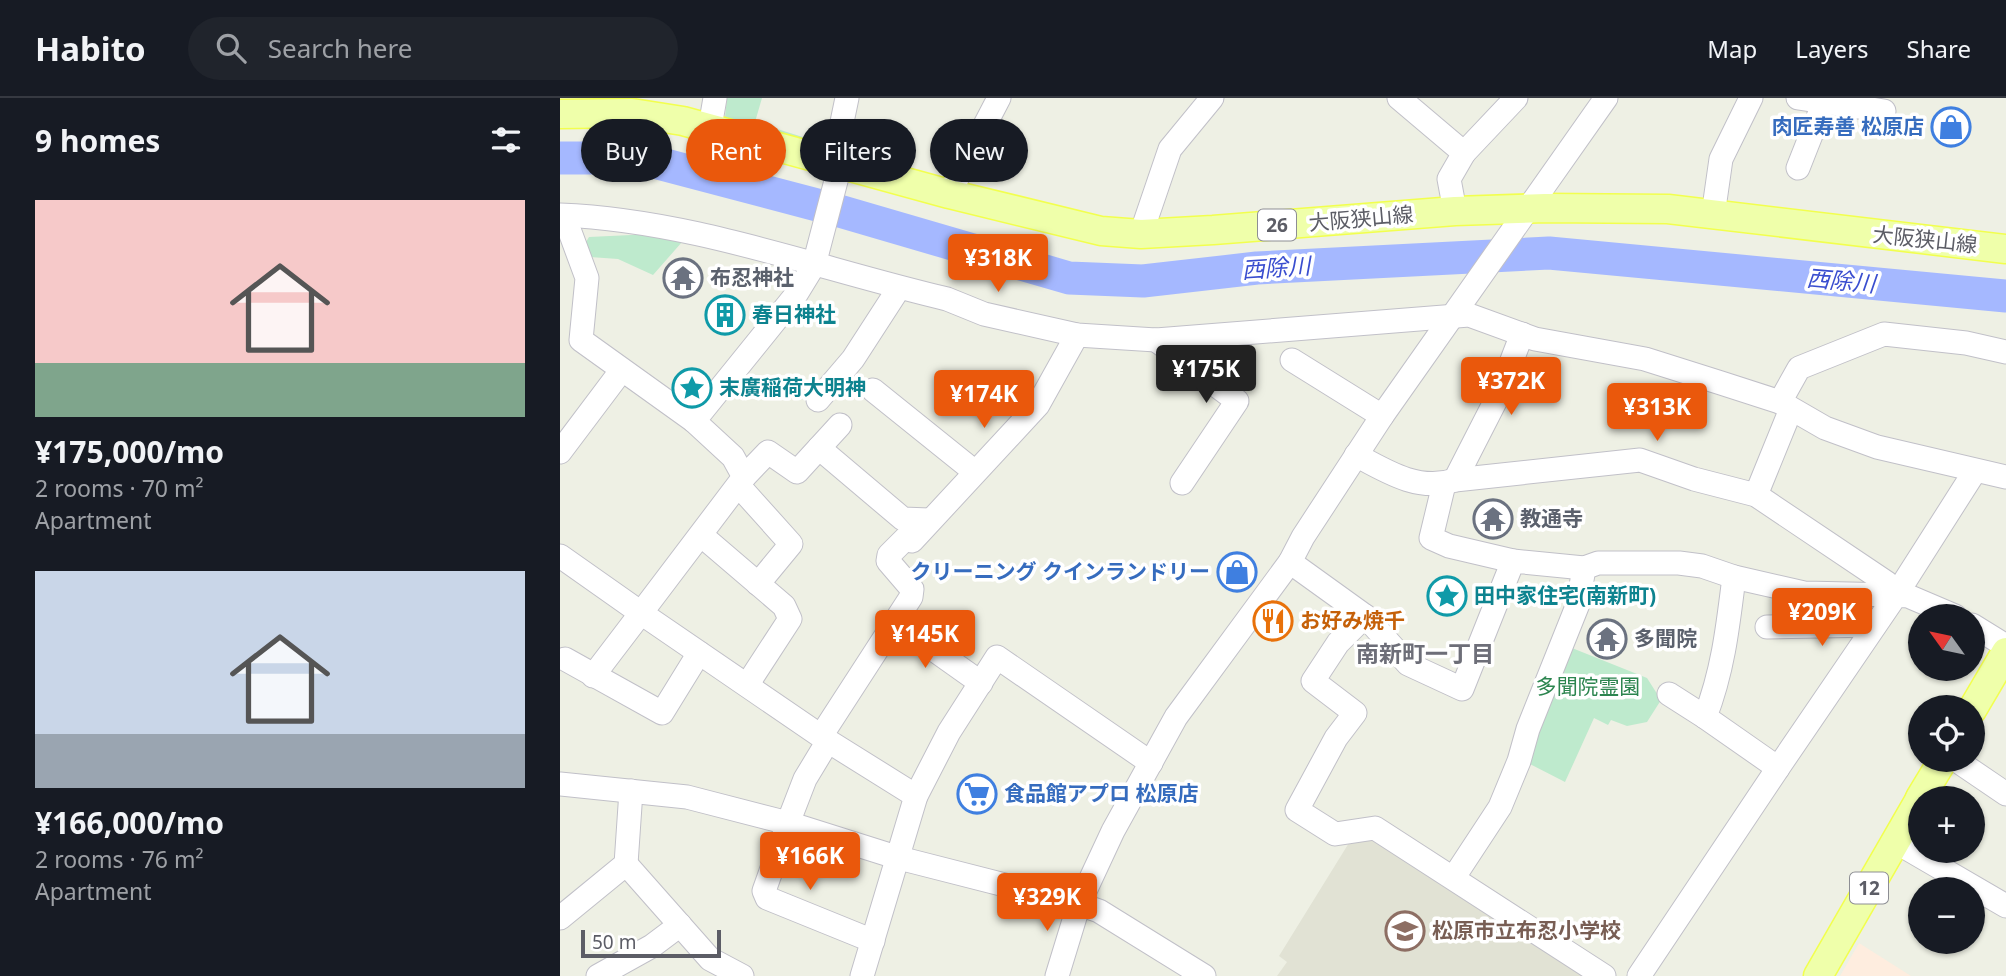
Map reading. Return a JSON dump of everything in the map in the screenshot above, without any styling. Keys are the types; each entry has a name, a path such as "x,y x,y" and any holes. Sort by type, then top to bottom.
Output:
{"main road":[{"name":"大阪狭山線","path":"560,114 632,113 686,123"},
{"name":"大阪狭山線","path":"897,182 1063,223 1141,234 1455,211 1522,214 1668,209 2006,249"},
{"path":"1981,695 2006,652"},
{"name":"12","path":"1818,976 1908,820"}],"street":[{"path":"711,119 715,98"},
{"path":"843,119 847,98"},
{"path":"948,194 999,98"},
{"path":"1141,234 1170,149 1212,98"},
{"path":"1399,98 1464,153"},
{"path":"1455,211 1449,179 1464,153 1516,98"},
{"path":"1057,976 1079,904 1113,831 1177,717 1290,562 1382,416 1606,98"},
{"path":"1713,215 1721,159 1751,98"},
{"path":"1798,98 1884,111"},
{"path":"1798,168 1824,102"},
{"path":"694,421 795,296 814,263 834,182"},
{"path":"758,584 791,544 742,482 733,457 694,421 581,340 587,278 568,224 602,216 654,224 947,299 984,314 1077,335 1156,340 1454,312 1483,318 1522,334 1645,359 1785,405 1825,428 1877,447 2006,477"},
{"path":"818,400 852,359 899,288"},
{"path":"1522,334 1499,394 1449,482 1431,538 1449,546 1513,561 1584,568 1598,563 1702,566 1734,578 1804,593 1908,596 1927,604"},
{"path":"1756,495 1799,368 1884,334 1966,343 2006,352"},
{"path":"873,941 767,898 764,891 805,779 825,738 911,597 912,589 888,561 889,555 906,538 912,541 1038,405 1077,335"},
{"path":"1156,340 1237,401 1182,483"},
{"path":"1292,360 1382,416"},
{"path":"560,452 621,371"},
{"path":"873,390 975,472"},
{"path":"593,676 768,452 797,472 840,425"},
{"path":"819,448 903,519 929,520"},
{"path":"1356,455 1399,479 1449,482 1640,460 1694,479 1756,495 1887,583 1896,595"},
{"path":"1639,976 1896,595 1975,471"},
{"path":"701,535 784,606 790,619 747,685"},
{"path":"560,556 825,738 916,796"},
{"path":"1290,562 1365,616 1408,664 1462,689 1513,561"},
{"path":"1454,877 1500,807 1578,604 1584,568"},
{"path":"1705,717 1718,684 1734,578"},
{"path":"1365,616 1338,643 1313,681 1355,713 1336,738 1297,810 1335,834 1376,828 1604,976"},
{"path":"895,622 981,683"},
{"path":"1767,627 1875,625"},
{"path":"1985,633 2006,646"},
{"path":"565,659 662,713 699,653"},
{"path":"862,976 916,796 949,732 997,657 1151,763"},
{"path":"1669,694 1779,768"},
{"path":"1974,772 2006,794"},
{"path":"560,784 687,797 788,823 899,858 1079,904 1099,911 1204,976"},
{"path":"631,792 626,864 710,959 742,976"},
{"path":"1896,842 2006,906"},
{"path":"560,918 626,864"},
{"path":"598,976 652,946 680,925"}],"shaded area":[{"name":"松原市立布忍小学校","path":"1352,838 1390,842 1589,976 1277,976 1287,962 1279,956"},
{"path":"1859,943 1911,976 1840,976"}],"green space":[{"path":"727,98 762,98 756,119 725,117"},
{"path":"786,132 800,136 800,141 786,137"},
{"path":"652,234 682,242 653,275 618,259 590,257 586,242 589,237"},
{"name":"多聞院霊園","path":"1572,648 1647,678 1661,700 1647,722 1627,726 1611,720 1608,725 1594,718 1565,782 1526,762"}],"waterway":[{"name":"西除川","path":"560,158 639,158 836,210 1069,278 1143,281 1257,268 1549,253 2006,296"}],"place":[{"name":"肉匠寿善 松原店","path":"1951,127"},
{"name":"布忍神社","path":"683,278"},
{"name":"春日神社","path":"725,315"},
{"name":"末廣稲荷大明神","path":"692,388"},
{"name":"教通寺","path":"1493,519"},
{"name":"クリーニング クインランドリー","path":"1237,572"},
{"name":"田中家住宅(南新町)","path":"1447,596"},
{"name":"お好み焼千","path":"1273,621"},
{"name":"多聞院","path":"1607,639"},
{"name":"食品館アプロ 松原店","path":"977,794"},
{"name":"松原市立布忍小学校","path":"1405,931"}],"district":[{"name":"南新町一丁目","path":"1425,654"}]}
